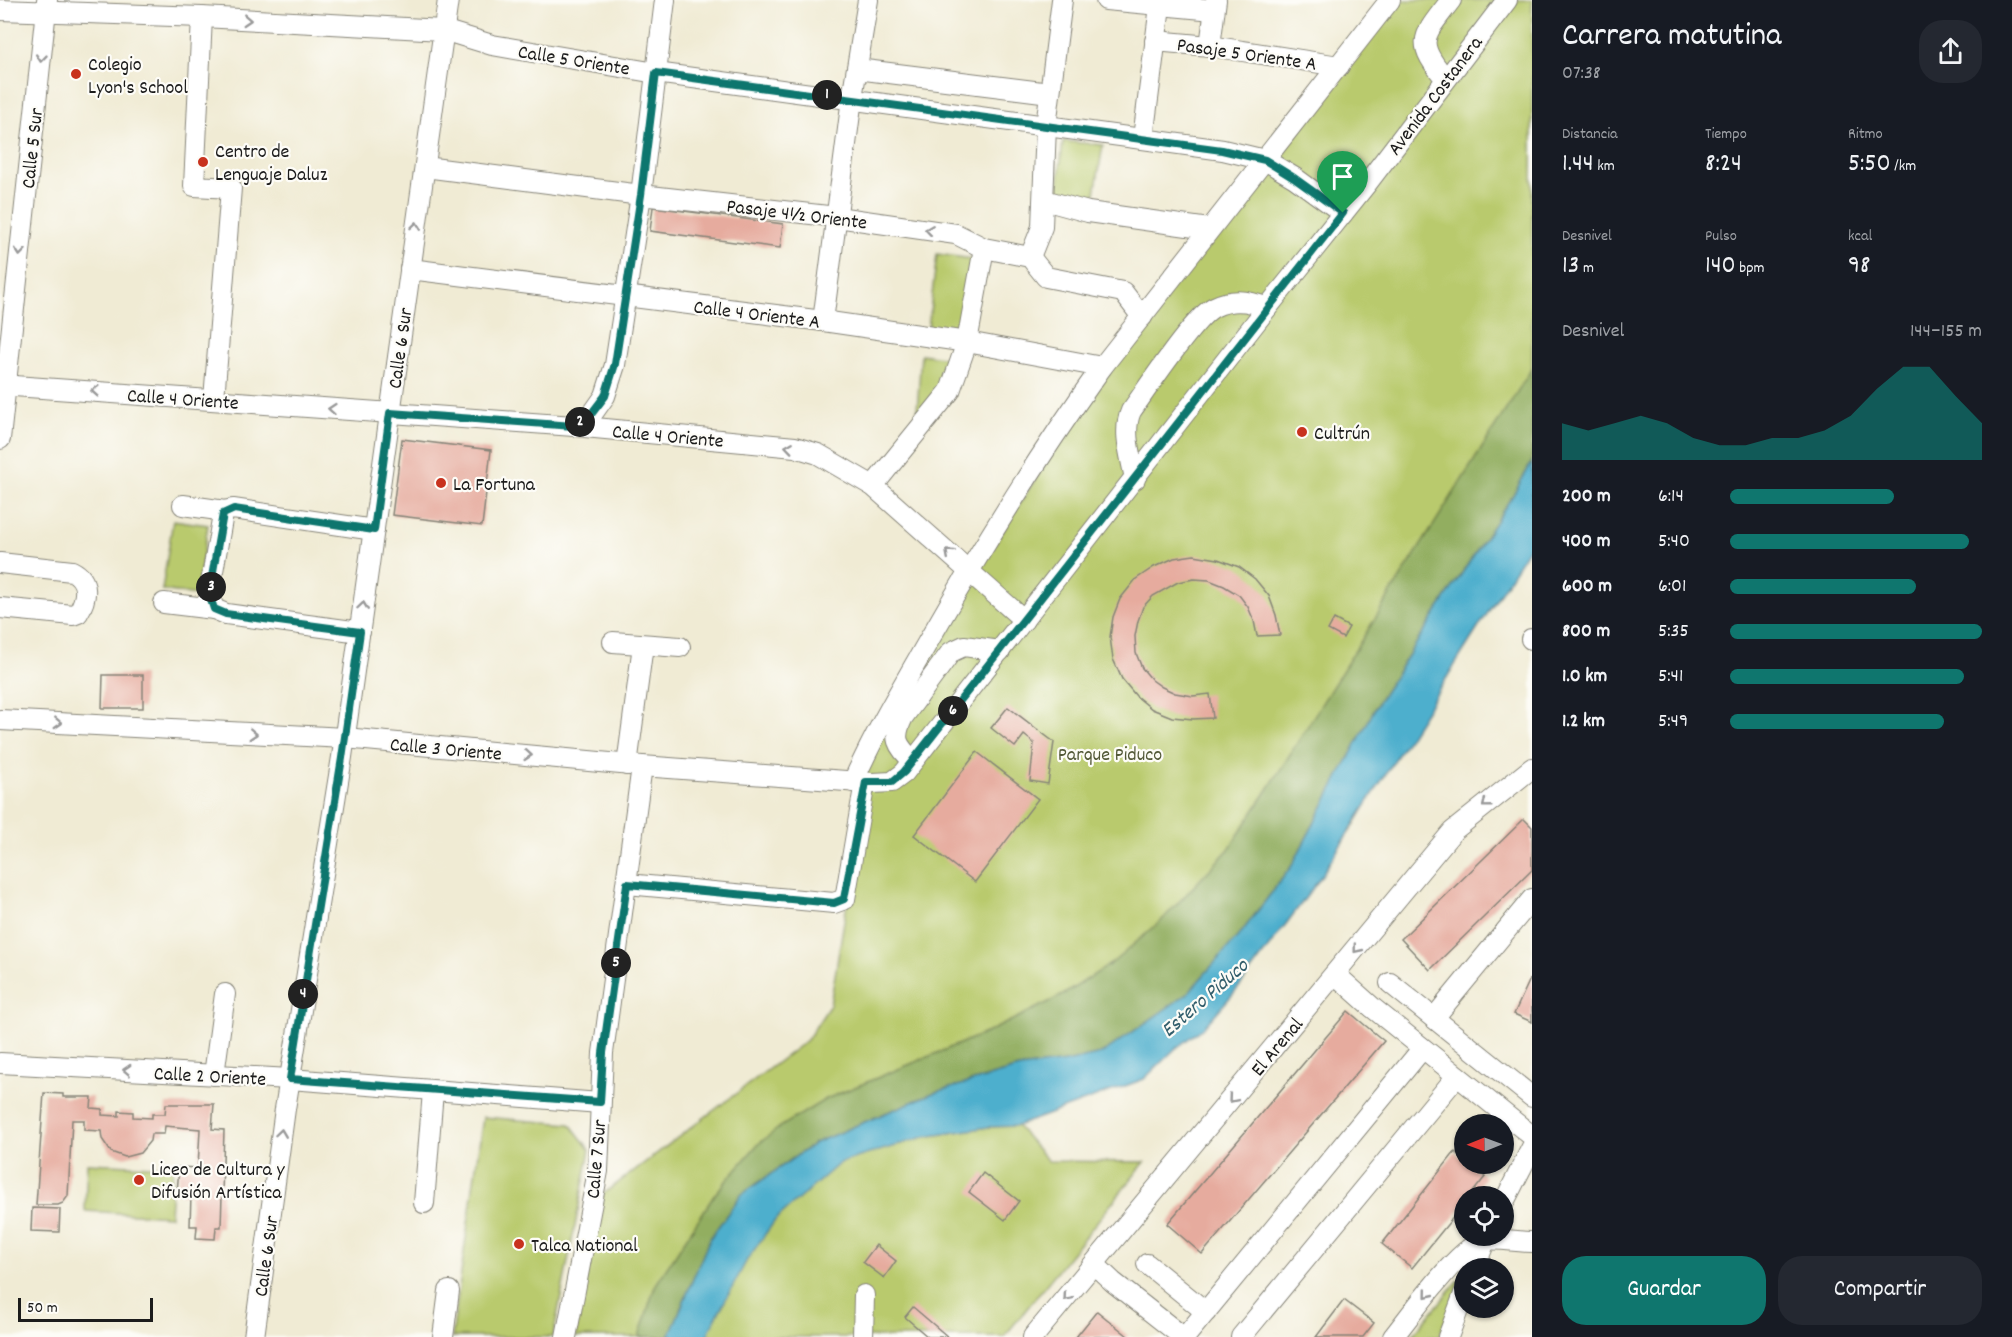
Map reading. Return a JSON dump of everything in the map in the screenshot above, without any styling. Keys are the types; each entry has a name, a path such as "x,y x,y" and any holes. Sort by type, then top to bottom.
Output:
{"street":[{"name":"Calle 6 Sur","path":"254,1337 290,1079 345,738 448,0"},
{"path":"574,426 592,413 605,396 615,364 641,195 665,0"},
{"path":"823,321 852,98 868,0"},
{"path":"1062,0 1046,126 1042,226 1030,256 1046,278 1123,292 1142,317"},
{"name":"Pasaje 5 Oriente A","path":"1106,0 1160,6 1215,5"},
{"path":"1446,79 1429,57 1425,37 1429,28 1451,0"},
{"name":"Avenida Costanera","path":"892,782 904,772 1000,651 1507,0"},
{"path":"627,884 834,903 844,899 859,782 874,736 969,570 1063,421 1102,367 1339,66 1384,1"},
{"path":"1210,46 1215,5"},
{"name":"Calle 5 Oriente","path":"0,10 46,6 443,30 492,45 656,73 1222,150 1265,160 1343,213"},
{"name":"Calle 5 Sur","path":"0,439 3,386 46,6"},
{"path":"1143,138 1160,6"},
{"path":"202,17 194,186 231,188 214,399"},
{"name":"Pasaje 5 Oriente A","path":"1155,41 1210,46 1339,66"},
{"path":"857,69 1050,93"},
{"name":"Pasaje 4½ Oriente","path":"424,167 837,217 956,234 984,248 1030,256"},
{"path":"1044,200 1088,212 1209,229"},
{"path":"873,486 950,391 967,342 984,248"},
{"name":"Calle 4 Oriente A","path":"410,269 823,321 967,342 1102,367"},
{"path":"1135,479 1128,440 1128,418 1189,331 1212,308 1227,302 1251,302 1267,308"},
{"name":"Calle 4 Oriente","path":"3,386 574,426 795,447 818,454 873,486 1024,620"},
{"path":"183,505 225,511 234,509 374,530"},
{"path":"214,609 209,594 225,511"},
{"path":"0,563 72,571 79,575 86,587 83,605 78,614 74,615 0,608"},
{"path":"164,603 214,609 226,614 360,632"},
{"path":"613,642 680,647"},
{"name":"Calle 7 Sur","path":"566,1337 598,1171 603,1053 627,884 643,645"},
{"path":"913,761 898,744 897,729 903,717 951,652 964,646 1000,651"},
{"name":"Calle 3 Oriente","path":"0,720 345,738 635,765 859,782 892,782"},
{"name":"El Arenal","path":"1033,1337 1336,975 1453,831 1531,770"},
{"path":"1434,1018 1532,899"},
{"path":"1336,975 1422,1049 1532,1136"},
{"path":"1390,983 1532,1097"},
{"path":"214,1075 225,994"},
{"path":"1094,1264 1113,1282 1184,1337 1422,1049"},
{"name":"Calle 2 Oriente","path":"0,1063 290,1079 600,1102"},
{"path":"1241,1337 1457,1076"},
{"path":"424,1203 433,1091"},
{"path":"1512,1186 1532,1147"},
{"path":"1514,1240 1532,1242"},
{"path":"1393,1337 1447,1271 1472,1246"},
{"path":"1147,1264 1206,1312"},
{"path":"443,1337 449,1291"},
{"path":"863,1337 864,1295"},
{"path":"1448,1337 1455,1318"}],"green space":[{"name":"Parque Piduco","path":"1391,0 1532,0 1532,536 1441,672 1353,827 1269,943 1207,1015 813,1169 759,1226 817,1176 856,1153 894,1142 988,1127 1017,1126 1048,1161 1145,1162 1004,1337 575,1337 602,1195 807,1040 830,1005 867,784 864,767 874,736 1103,371"},
{"path":"1063,141 1103,145 1094,200 1057,194"},
{"path":"937,254 979,260 966,334 928,328"},
{"path":"921,354 956,359 942,397 916,425"},
{"path":"1532,368 1532,462 1513,495 1380,699 1291,867 1241,933 1187,994 1101,1054 1066,1062 1019,1068 933,1093 815,1143 741,1195 710,1238 669,1337 639,1337 655,1286 715,1194 757,1145 780,1127 826,1099 988,1032 1063,995 1112,963 1161,921 1229,849"},
{"path":"173,520 208,525 197,595 162,590"},
{"name":"Talca National","path":"483,1117 570,1124 590,1150 553,1337 452,1337"},
{"path":"87,1163 173,1167 170,1216 85,1211"},
{"path":"1454,1286 1454,1298 1439,1337 1411,1337"}],"water":[{"name":"Estero Piduco","path":"1532,462 1532,543 1318,881 1240,986 1204,1027 1175,1049 1144,1079 1017,1126 988,1127 924,1137 840,1163 776,1219 747,1260 710,1329 708,1337 669,1337 710,1238 741,1195 815,1143 933,1093 1019,1068 1066,1062 1101,1054 1187,994 1241,933 1291,867 1380,699 1513,495"}],"building":[{"path":"653,207 783,224 780,248 650,231"},
{"name":"La Fortuna","path":"402,439 491,450 482,526 392,515"},
{"path":"1194,555 1218,559 1239,567 1255,579 1269,596 1280,635 1257,636 1248,607 1239,595 1209,580 1194,579 1178,582 1153,596 1143,607 1135,636 1136,653 1142,668 1152,680 1175,693 1193,696 1210,694 1213,718 1172,717 1152,709 1136,696 1122,679 1113,659 1110,637 1113,617 1120,599 1136,579 1174,558"},
{"path":"1334,619 1349,627 1343,638 1328,630"},
{"path":"103,675 143,675 143,708 102,708"},
{"path":"1008,707 1054,742 1048,784 1030,781 1034,743 1024,735 1015,747 991,728"},
{"path":"977,752 1038,799 975,882 914,835"},
{"path":"1524,819 1532,827 1532,870 1430,970 1401,939"},
{"path":"1532,975 1532,1022 1514,1014"},
{"path":"1348,1011 1384,1041 1202,1254 1167,1224"},
{"path":"44,1093 63,1094 63,1097 92,1097 91,1108 102,1109 102,1115 119,1116 119,1111 133,1112 133,1117 152,1118 152,1114 165,1114 166,1104 214,1104 212,1129 224,1130 221,1227 216,1227 215,1239 196,1238 197,1226 190,1226 191,1194 177,1193 179,1167 198,1168 200,1129 165,1126 164,1134 151,1134 150,1141 140,1153 125,1157 111,1152 102,1139 101,1131 84,1130 84,1120 72,1120 68,1196 63,1203 58,1205 36,1205"},
{"path":"1454,1153 1454,1174 1481,1174 1485,1177 1478,1186 1454,1186 1454,1216 1412,1268 1382,1244"},
{"path":"983,1173 1019,1201 1005,1220 969,1192"},
{"path":"32,1208 60,1209 59,1232 31,1231"},
{"path":"876,1245 896,1261 884,1278 863,1262"},
{"path":"1344,1300 1374,1323 1363,1337 1316,1337"},
{"path":"913,1307 948,1337 928,1337 905,1317"},
{"path":"1097,1311 1128,1336 1076,1337"}],"place":[{"name":"Colegio Lyon's School","path":"76,74"},
{"name":"Centro de Lenguaje Daluz","path":"203,162"},
{"name":"Cultrún","path":"1302,432"},
{"name":"La Fortuna","path":"441,483"},
{"name":"Liceo de Cultura y Difusión Artística","path":"139,1180"},
{"name":"Talca National","path":"519,1244"}],"route":[{"path":"656,73 1143,138 1244,154 1265,160 1343,213 904,772 892,782 882,784 866,782 844,899 834,903 627,884 603,1053 600,1102 290,1079 360,632 226,614 214,609 209,594 223,514 225,511 234,509 374,530 390,413 574,426 592,413 605,396 615,364 641,195 656,73"}]}
